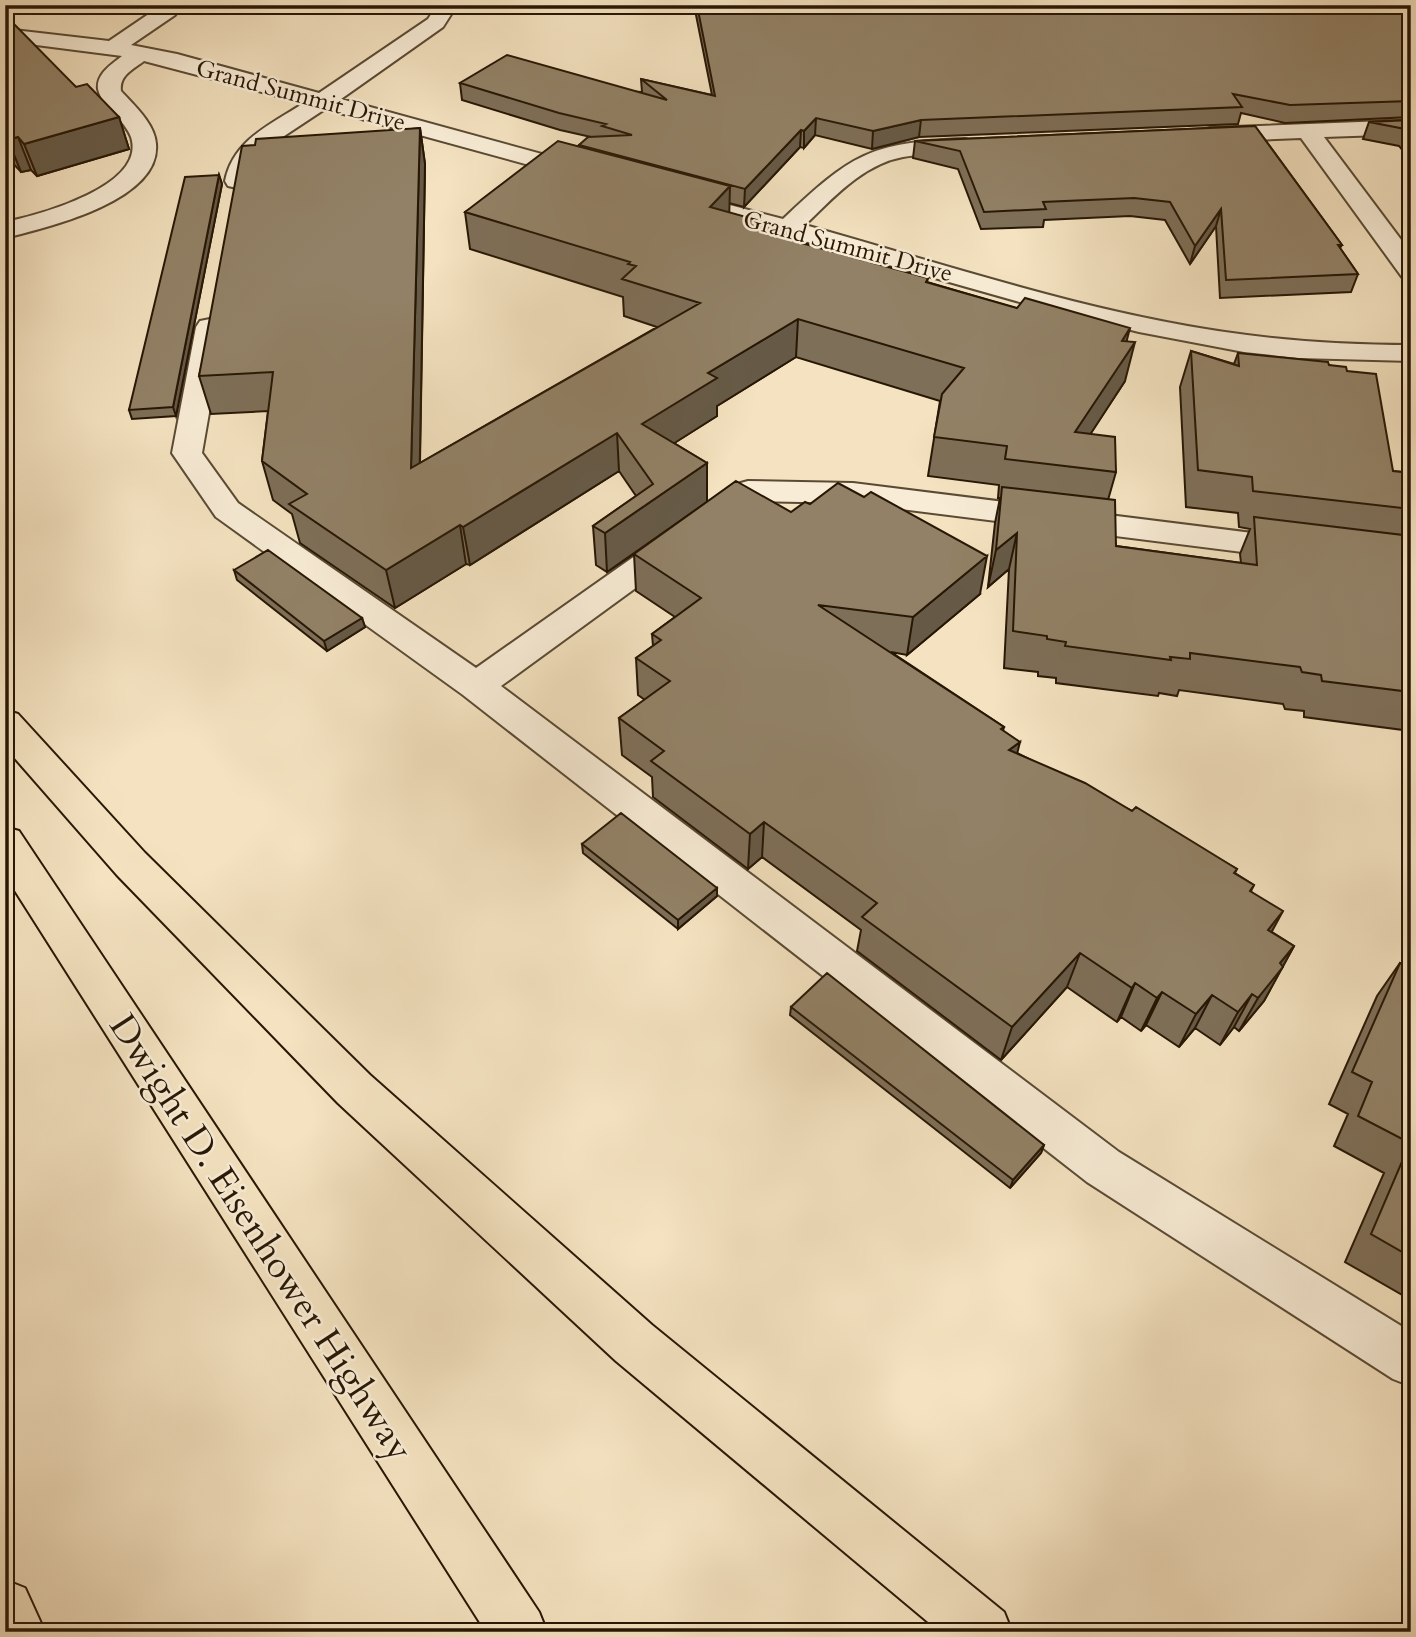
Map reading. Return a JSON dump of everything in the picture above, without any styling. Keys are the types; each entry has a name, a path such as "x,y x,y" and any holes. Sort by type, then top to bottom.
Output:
{"highway":[{"path":"5,723 131,864 354,1088 634,1343 984,1632"},
{"name":"Dwight D. Eisenhower Highway","path":"5,842 519,1632"},
{"path":"5,1608 16,1632"}],"street":[{"path":"113,48 173,5"},
{"path":"232,207 240,166 254,145 320,100 383,62 436,23 447,5"},
{"name":"Grand Summit Drive","path":"5,35 141,53 607,179"},
{"path":"5,230 92,202 121,185 137,171 144,161 145,145 138,127 110,92 109,85 115,72 141,53"},
{"path":"1183,136 1411,127"},
{"path":"1307,131 1411,271"},
{"path":"787,229 851,171 883,155 919,148 989,145"},
{"name":"Grand Summit Drive","path":"684,200 1145,327 1222,342 1296,350 1411,353"},
{"path":"214,303 187,453 227,510 476,686 1103,1167 1411,1361"},
{"path":"476,686 748,491 853,494 1330,552"}],"building":[{"path":"697,5 1411,5 1411,101 1290,105 1233,94 1242,107 921,120 873,131 816,118 804,131 801,130 745,189 579,145 588,137 632,135 602,126 606,124 559,113 460,83 507,55 667,100 641,79 715,96"},
{"path":"12,22 76,87 87,84 119,117 24,144 18,137 8,140 5,136 5,24"},
{"path":"1411,120 1411,136 1405,129 1369,122"},
{"path":"1255,126 1342,245 1338,245 1358,274 1226,280 1221,209 1195,246 1170,202 1134,198 1043,202 1046,209 984,212 960,151 915,141"},
{"path":"420,128 411,468 700,303 622,279 636,266 628,264 630,262 465,212 558,141 730,186 710,207 789,229 783,238 928,278 926,282 1017,308 1025,298 1130,328 1122,341 1135,342 1075,432 1115,437 1116,472 1005,459 1007,446 934,437 942,394 964,368 798,319 708,373 717,378 642,424 707,463 605,533 593,526 653,484 617,433 463,527 460,525 386,570 289,504 307,494 262,461 273,372 199,376 242,146 255,145 256,139"},
{"path":"219,175 173,407 129,410 185,177"},
{"path":"1191,351 1239,366 1238,353 1328,362 1329,365 1346,367 1347,371 1376,374 1393,471 1411,473 1411,509 1253,491 1252,477 1198,470"},
{"path":"736,481 791,512 805,502 810,504 838,483 864,497 871,492 987,556 913,617 818,605 1004,727 1001,729 1020,742 1009,750 1085,783 1132,811 1136,807 1237,869 1234,873 1254,885 1250,891 1283,911 1268,930 1294,946 1280,963 1283,967 1258,998 1252,994 1238,1012 1212,995 1196,1014 1162,992 1157,998 1135,983 1132,988 1080,953 1012,1027 862,917 877,903 764,822 750,834 651,761 664,751 619,718 670,681 636,658 661,640 652,634 701,598 634,554"},
{"path":"1002,487 1115,500 1116,546 1257,565 1254,517 1411,536 1411,692 1322,681 1321,675 1302,672 1300,667 1190,653 1190,659 1170,657 1171,660 1065,646 1066,642 1047,639 1047,636 1013,631 1017,533 996,550"},
{"path":"268,550 362,618 324,641 234,570"},
{"path":"621,813 717,888 678,920 582,844"},
{"path":"1400,963 1411,968 1411,1257 1371,1234 1410,1143 1358,1116 1372,1082 1352,1072"},
{"path":"827,973 1044,1145 1013,1180 791,1007"}]}
